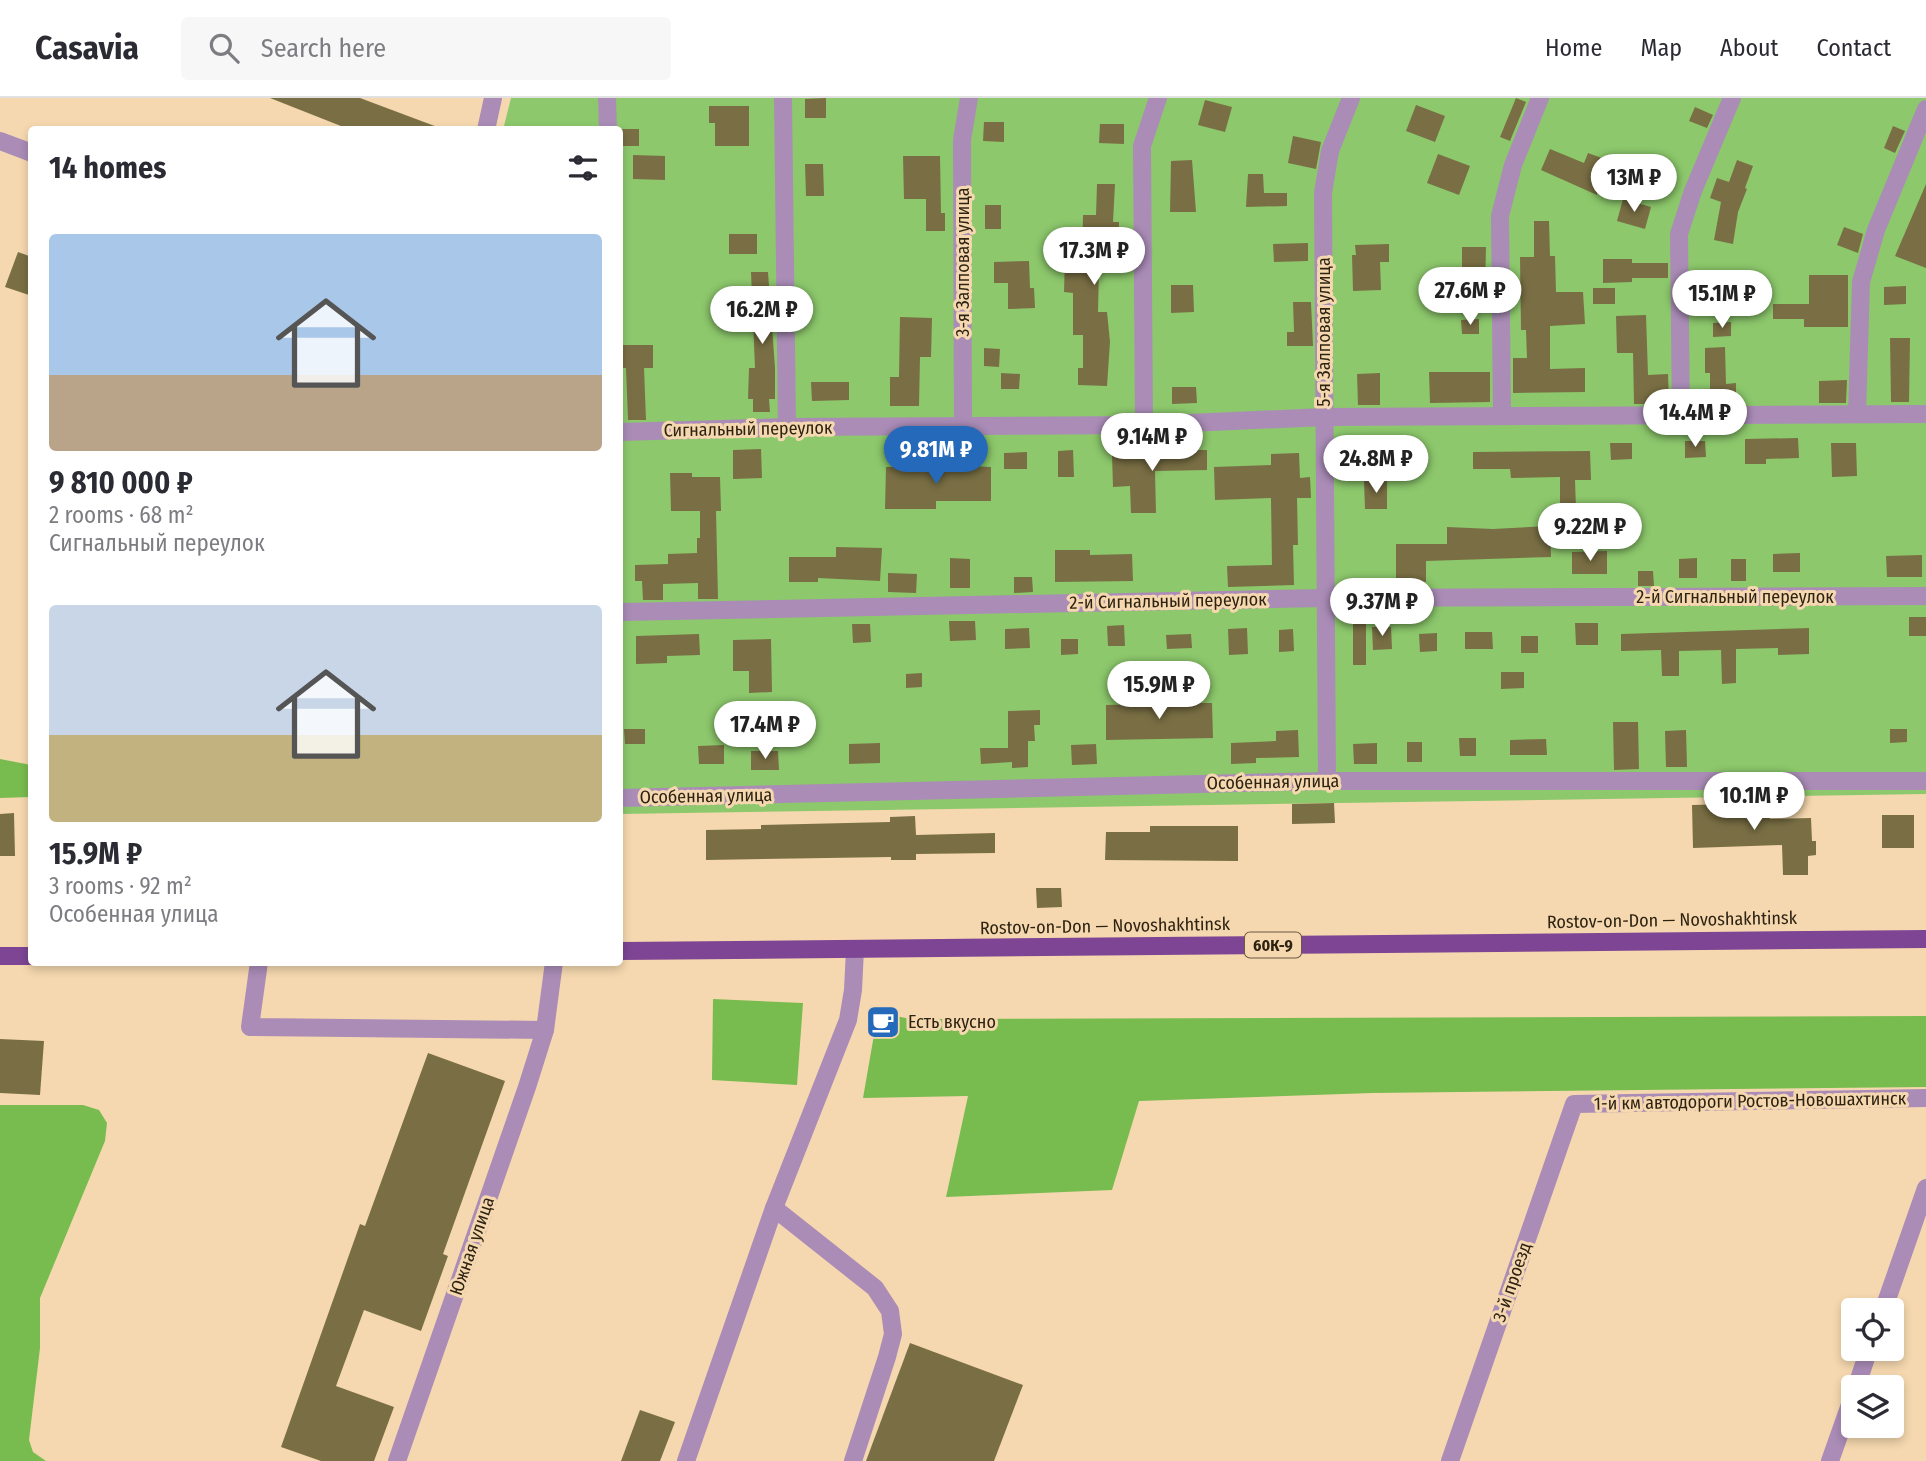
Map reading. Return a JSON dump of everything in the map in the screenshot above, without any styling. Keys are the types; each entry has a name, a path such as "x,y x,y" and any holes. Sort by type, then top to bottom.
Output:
{"main road":[{"name":"Rostov-on-Don — Novoshakhtinsk","path":"623,951 1926,939"},
{"path":"0,957 28,956"}],"street":[{"path":"487,126 493,98"},
{"path":"607,98 608,126"},
{"path":"783,98 787,427"},
{"name":"3-я Залповая улица","path":"963,427 962,140 969,98"},
{"path":"1144,425 1142,146 1158,98"},
{"name":"5-я Залповая улица","path":"1328,781 1323,193 1330,151 1351,98"},
{"path":"1502,416 1500,216 1513,165 1541,98"},
{"path":"1681,417 1679,234 1693,191 1732,98"},
{"path":"1857,414 1861,282 1875,230 1926,109"},
{"path":"0,141 28,152"},
{"name":"Сигнальный переулок","path":"623,432 787,427 1144,425 1324,417 1926,414"},
{"name":"2-й Сигнальный переулок","path":"623,612 1325,598 1926,596"},
{"name":"Особенная улица","path":"623,798 1328,781 1926,781"},
{"path":"686,1461 774,1208 848,1020 855,949"},
{"path":"258,966 250,1027 545,1030"},
{"name":"Южная улица","path":"397,1461 527,1087 545,1030 553,966"},
{"name":"1-й км автодороги Ростов-Новошахтинск","path":"1574,1104 1926,1098"},
{"name":"3-й проезд","path":"1450,1461 1574,1104"},
{"path":"1888,1298 1926,1188"},
{"path":"774,1208 875,1288 890,1311 893,1334 853,1461"},
{"path":"1830,1461 1841,1429"}],"green space":[{"path":"511,98 1926,98 1926,794 623,814 623,126 504,126"},
{"path":"0,759 28,764 28,797 0,798"},
{"path":"713,999 803,1003 797,1085 712,1080"},
{"path":"878,1012 910,1019 1926,1016 1926,1087 1372,1093 1139,1101 1112,1190 946,1197 968,1096 863,1098"},
{"path":"0,1105 83,1105 99,1110 107,1123 105,1141 40,1298 40,1348 29,1440 33,1452 46,1461 0,1461"}],"building":[{"path":"270,98 360,98 435,126 341,126"},
{"path":"826,98 826,118 805,118 805,99"},
{"path":"1516,98 1526,102 1510,141 1500,137"},
{"path":"1205,100 1232,107 1225,132 1198,125"},
{"path":"1416,105 1445,116 1435,142 1406,131"},
{"path":"709,106 749,106 749,146 715,146 715,123 709,123"},
{"path":"1695,107 1713,115 1707,128 1689,121"},
{"path":"984,122 1004,122 1004,142 983,141"},
{"path":"1100,124 1124,124 1124,144 1099,143"},
{"path":"1893,126 1905,131 1895,153 1884,148"},
{"path":"623,129 639,129 639,146 623,146"},
{"path":"1293,136 1321,142 1316,169 1288,163"},
{"path":"1550,149 1584,163 1588,153 1610,161 1597,195 1541,170"},
{"path":"1438,154 1470,166 1459,195 1427,183"},
{"path":"633,155 665,156 665,180 633,179"},
{"path":"903,156 940,156 941,213 945,213 945,231 926,231 926,199 904,199"},
{"path":"1192,160 1196,212 1170,212 1171,161"},
{"path":"1737,160 1753,166 1738,212 1733,244 1714,240 1721,202 1710,198 1717,178 1729,182"},
{"path":"805,164 823,164 824,196 806,196"},
{"path":"1248,174 1263,174 1264,193 1287,193 1287,206 1246,207"},
{"path":"1097,184 1115,184 1113,222 1119,222 1118,269 1099,268 1098,312 1107,312 1110,342 1107,386 1078,385 1078,368 1083,368 1083,335 1073,335 1073,293 1064,292 1065,258 1082,259 1083,215 1096,215"},
{"path":"1926,184 1926,268 1895,256"},
{"path":"1623,199 1651,207 1645,229 1617,221"},
{"path":"985,205 1001,205 1001,229 985,229"},
{"path":"1534,221 1549,221 1550,256 1555,256 1556,292 1583,292 1585,324 1550,326 1550,369 1585,368 1585,392 1513,393 1513,358 1527,358 1526,330 1521,330 1520,257 1534,257"},
{"path":"1844,227 1863,234 1858,253 1837,245"},
{"path":"729,234 757,234 757,254 729,254"},
{"path":"1308,243 1308,261 1274,262 1273,244"},
{"path":"1389,244 1389,262 1380,262 1381,290 1353,291 1352,255 1356,255 1355,245"},
{"path":"1462,247 1486,247 1485,289 1462,289"},
{"path":"18,252 28,256 28,295 5,287"},
{"path":"1603,259 1632,259 1632,263 1668,263 1668,278 1632,278 1632,282 1603,283"},
{"path":"1029,261 1030,288 1034,288 1035,308 1008,309 1008,283 994,283 994,262"},
{"path":"751,272 768,272 775,368 775,399 769,399 770,412 753,412 753,399 748,399 749,368 755,368"},
{"path":"1809,275 1848,275 1848,327 1804,327 1804,319 1773,319 1773,304 1809,304"},
{"path":"1704,280 1726,280 1726,294 1704,294"},
{"path":"1171,285 1193,285 1194,312 1171,313"},
{"path":"1906,286 1906,304 1884,305 1884,287"},
{"path":"1593,288 1615,288 1615,304 1593,304"},
{"path":"1293,302 1311,302 1313,346 1287,346 1287,332 1294,332"},
{"path":"1646,315 1648,375 1668,374 1669,404 1634,404 1633,353 1617,353 1616,316"},
{"path":"900,317 932,318 931,357 920,357 919,406 890,406 890,377 899,377"},
{"path":"1479,319 1479,334 1462,334 1461,320"},
{"path":"1731,322 1731,336 1713,337 1713,323"},
{"path":"1890,338 1910,338 1909,402 1891,402"},
{"path":"623,345 653,345 653,368 644,368 646,420 628,420 626,368 623,368"},
{"path":"1725,347 1726,384 1736,383 1736,401 1710,402 1710,373 1705,373 1705,348"},
{"path":"984,348 1000,349 999,367 984,366"},
{"path":"1429,372 1490,372 1490,402 1430,403"},
{"path":"1001,373 1020,374 1019,389 1001,389"},
{"path":"1380,373 1380,405 1358,405 1357,374"},
{"path":"1847,380 1846,403 1819,403 1819,381"},
{"path":"811,382 849,382 849,400 812,401"},
{"path":"1172,387 1196,387 1197,403 1172,404"},
{"path":"1798,438 1799,458 1766,459 1766,464 1745,464 1745,439"},
{"path":"1685,441 1705,441 1706,457 1685,458"},
{"path":"1610,443 1632,443 1632,459 1611,460"},
{"path":"1831,443 1856,443 1857,476 1832,477"},
{"path":"761,449 762,478 733,479 733,450"},
{"path":"1073,450 1074,477 1058,477 1058,451"},
{"path":"1172,450 1207,450 1207,470 1155,471 1156,513 1131,513 1130,486 1113,487 1112,454 1172,453"},
{"path":"1590,451 1591,480 1575,480 1576,509 1560,509 1560,477 1511,478 1510,469 1473,469 1473,452"},
{"path":"1027,452 1027,469 1004,469 1004,453"},
{"path":"1299,453 1300,478 1310,477 1311,498 1297,498 1298,545 1293,545 1294,585 1228,587 1227,566 1272,565 1271,498 1215,500 1214,467 1271,465 1271,454"},
{"path":"886,467 991,467 991,501 936,501 936,509 885,509"},
{"path":"670,473 692,473 692,477 720,477 721,511 716,511 718,599 698,599 698,583 663,584 663,600 643,600 642,581 635,581 635,565 668,564 668,554 697,553 700,511 671,511"},
{"path":"1364,481 1387,481 1387,509 1365,509"},
{"path":"1550,526 1551,557 1426,561 1426,582 1396,582 1396,544 1447,544 1447,527 1493,529"},
{"path":"836,547 882,548 880,581 818,578 818,582 789,582 789,557 836,557"},
{"path":"1055,550 1090,550 1090,555 1132,554 1133,581 1055,582"},
{"path":"1607,551 1607,574 1572,574 1572,552"},
{"path":"1800,553 1800,572 1773,572 1773,554"},
{"path":"1922,555 1922,577 1887,577 1886,556"},
{"path":"950,558 970,559 970,588 950,588"},
{"path":"1697,558 1697,578 1679,578 1679,559"},
{"path":"1731,559 1746,559 1746,581 1731,581"},
{"path":"1638,571 1653,571 1654,586 1638,586"},
{"path":"888,573 917,574 916,593 888,592"},
{"path":"1014,577 1032,577 1033,592 1014,593"},
{"path":"1909,617 1926,617 1926,636 1909,636"},
{"path":"949,621 975,621 976,640 950,641"},
{"path":"1353,623 1366,623 1366,665 1353,665"},
{"path":"1575,623 1598,623 1598,645 1576,645"},
{"path":"852,624 870,624 871,642 853,643"},
{"path":"1124,625 1125,646 1108,646 1107,626"},
{"path":"1372,627 1391,627 1392,649 1373,650"},
{"path":"1029,628 1030,648 1005,649 1005,629"},
{"path":"1247,628 1248,654 1229,655 1228,629"},
{"path":"1809,628 1809,654 1778,655 1778,648 1736,649 1736,683 1722,684 1721,650 1679,651 1679,676 1662,676 1661,650 1621,651 1621,634"},
{"path":"1293,629 1294,651 1279,652 1279,630"},
{"path":"1465,632 1492,632 1493,649 1465,649"},
{"path":"1437,633 1437,651 1420,652 1419,634"},
{"path":"699,634 700,655 667,656 667,663 636,664 636,636"},
{"path":"1191,634 1192,648 1167,649 1166,635"},
{"path":"1521,636 1538,636 1538,653 1521,653"},
{"path":"771,639 772,692 749,693 749,671 733,671 733,640"},
{"path":"1061,639 1078,639 1078,654 1061,655"},
{"path":"1501,672 1524,672 1524,688 1501,689"},
{"path":"922,673 922,687 906,688 906,674"},
{"path":"1212,703 1213,738 1106,740 1106,705"},
{"path":"1040,710 1040,725 1034,725 1035,741 1028,741 1028,767 1012,768 1012,762 981,764 980,748 1008,748 1008,711"},
{"path":"1613,722 1638,722 1639,769 1614,770"},
{"path":"624,729 645,729 645,744 625,744"},
{"path":"1890,729 1907,729 1907,742 1890,743"},
{"path":"1298,730 1299,757 1256,758 1256,763 1231,764 1231,743 1276,741 1276,731"},
{"path":"1686,730 1687,767 1666,767 1665,731"},
{"path":"1459,738 1476,738 1476,756 1460,756"},
{"path":"1546,739 1547,755 1510,755 1510,740"},
{"path":"1407,742 1422,742 1422,762 1407,762"},
{"path":"880,743 880,763 849,764 849,744"},
{"path":"1377,743 1377,764 1354,764 1353,744"},
{"path":"1096,744 1097,764 1072,765 1071,745"},
{"path":"724,745 724,764 699,764 698,746"},
{"path":"751,751 778,751 779,770 751,770"},
{"path":"1334,803 1335,823 1292,824 1292,804"},
{"path":"1769,803 1770,819 1811,818 1816,855 1808,856 1808,875 1783,875 1782,845 1693,848 1692,805"},
{"path":"14,813 15,856 0,856 0,814"},
{"path":"1882,815 1914,815 1914,848 1882,848"},
{"path":"915,816 916,835 995,833 995,853 916,854 916,860 891,860 891,857 706,860 706,830 761,829 761,825 890,822 890,817"},
{"path":"1150,826 1238,826 1238,861 1105,860 1106,832 1150,832"},
{"path":"1036,888 1061,888 1062,907 1037,908"},
{"path":"0,1039 44,1041 40,1095 0,1093"},
{"path":"428,1053 505,1081 443,1254 448,1256 421,1331 364,1310 336,1386 394,1407 374,1461 321,1461 281,1447 360,1224 365,1226"},
{"path":"910,1343 1023,1385 994,1461 866,1461"},
{"path":"640,1410 675,1422 660,1461 621,1461"}],"place":[{"name":"Есть вкусно","path":"883,1022"}]}
